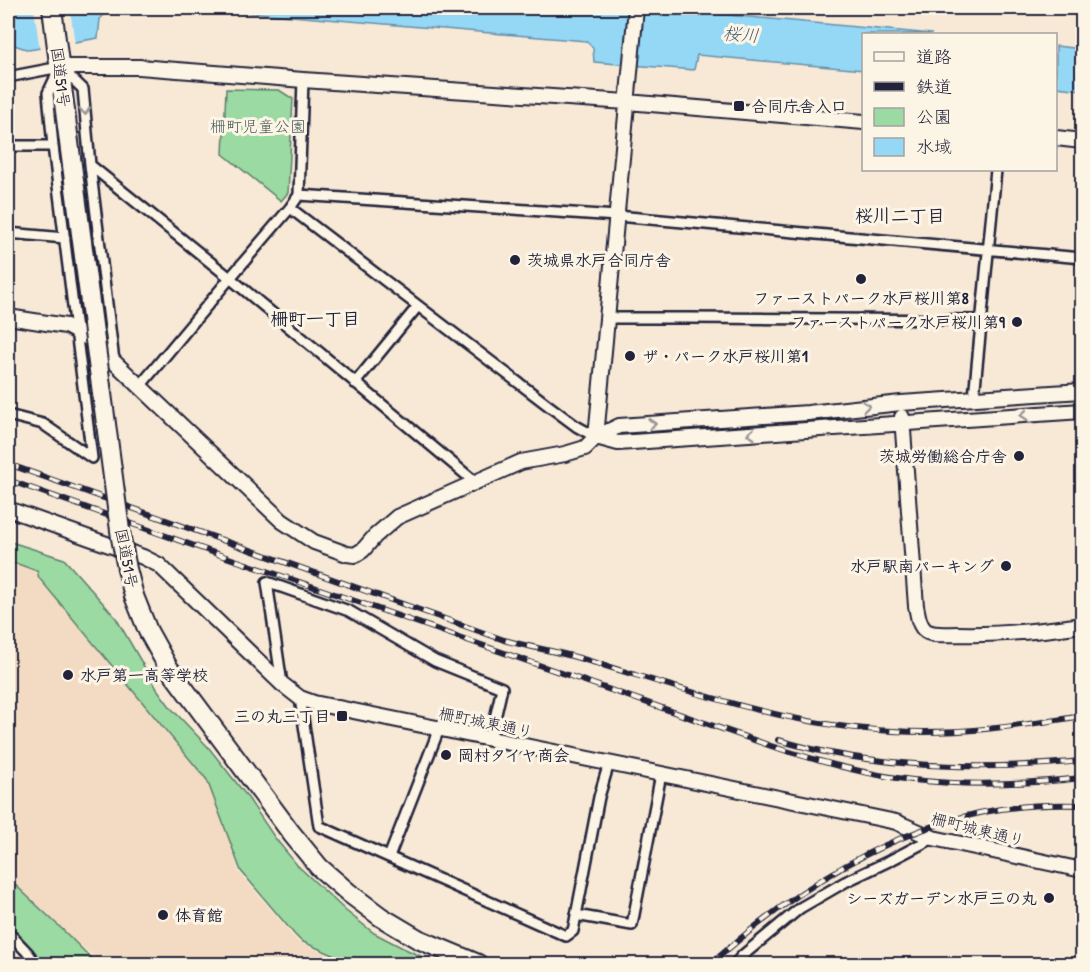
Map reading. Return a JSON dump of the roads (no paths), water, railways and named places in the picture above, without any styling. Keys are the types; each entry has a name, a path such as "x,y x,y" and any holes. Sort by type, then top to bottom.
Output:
{"highway":[{"name":"国道51号","path":"52,8 59,59 62,148 122,538 134,596 148,631 168,667 319,867 381,917 418,939 478,964"}],"street":[{"path":"596,437 636,8"},
{"path":"8,77 59,59 303,80 627,102 862,122"},
{"path":"59,59 83,89 114,361"},
{"path":"140,386 299,195 303,80"},
{"path":"1057,138 1083,141"},
{"path":"8,146 62,148 65,238 92,458 43,424 8,415"},
{"path":"90,165 475,482"},
{"path":"974,397 996,171"},
{"path":"299,195 616,216 1083,258"},
{"path":"290,208 576,426 596,437 618,443 1083,411"},
{"path":"8,233 65,238"},
{"path":"355,383 418,306"},
{"path":"8,317 66,326 77,330 114,361 282,521 314,542 355,555 397,517 520,462 585,448 596,437 619,426 808,413 974,397 1083,391"},
{"path":"607,318 981,320"},
{"path":"902,403 916,606 922,626 927,631 936,634 980,634 1083,625"},
{"name":"柵町城東通り","path":"8,509 143,557 159,565 282,684 300,698 314,703 896,822 933,838 1083,870"},
{"path":"282,684 267,582 349,611 435,661 502,688 490,740"},
{"path":"300,698 319,826 566,936 573,931 598,797 609,763"},
{"path":"389,857 439,729"},
{"path":"576,915 632,925 661,774"},
{"path":"735,964 800,908 845,882 933,838"},
{"path":"8,933 36,964"}],"water":[{"path":"8,8 196,8 106,13 100,19 98,38 29,50 8,43"},
{"name":"桜川","path":"196,8 701,8 706,13 921,33 862,33 862,70 697,55 694,70 594,62 593,48 586,41"},
{"path":"1057,46 1082,49 1082,90 1057,87"}],"railway":[{"path":"8,464 504,640 570,656 773,714 853,728 916,732 988,729 1082,716"},
{"path":"8,480 771,746 824,762 877,775 934,782 998,784 1082,778"},
{"path":"778,740 814,750 897,763 990,766 1082,761"},
{"path":"711,964 742,937 809,888 845,866 921,830 1001,809 1042,805 1082,805"}],"place":[{"name":"合同庁舎入口","path":"739,106"},
{"name":"茨城県水戸合同庁舎","path":"515,260"},
{"name":"ファーストパーク水戸桜川第8","path":"861,279"},
{"name":"ファーストパーク水戸桜川第9","path":"1017,322"},
{"name":"ザ・パーク水戸桜川第1","path":"630,356"},
{"name":"茨城労働総合庁舎","path":"1019,456"},
{"name":"水戸駅南パーキング","path":"1006,566"},
{"name":"水戸第一高等学校","path":"68,675"},
{"name":"三の丸三丁目","path":"342,716"},
{"name":"岡村タイヤ商会","path":"446,755"},
{"name":"シーズガーデン水戸三の丸","path":"1049,898"},
{"name":"体育館","path":"163,915"}],"district":[{"name":"桜川二丁目","path":"900,215"},
{"name":"柵町一丁目","path":"315,318"}],"park label":[{"name":"柵町児童公園","path":"258,126"}]}
